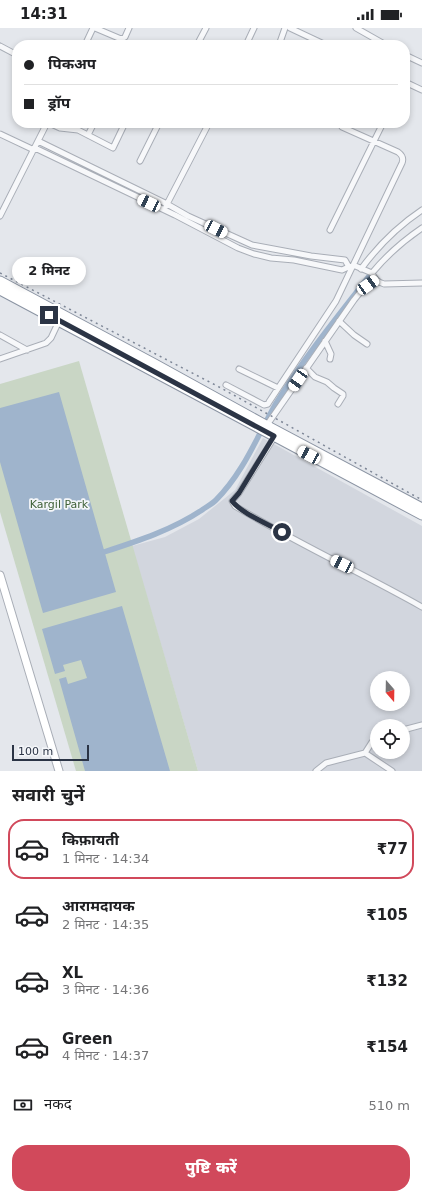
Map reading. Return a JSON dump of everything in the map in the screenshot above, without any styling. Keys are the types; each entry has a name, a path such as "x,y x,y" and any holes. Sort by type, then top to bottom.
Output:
{"highway":[{"path":"0,281 59,321 263,427 422,515"},
{"path":"0,290 40,307 198,386 263,427"},
{"path":"276,434 422,508"}],"street":[{"path":"88,40 94,28 121,39 125,37 129,28"},
{"path":"200,40 206,28"},
{"path":"248,40 254,28"},
{"path":"281,40 285,28"},
{"path":"290,28 311,40"},
{"path":"356,28 377,40"},
{"path":"0,46 12,52"},
{"path":"410,57 422,63"},
{"path":"410,84 422,90"},
{"path":"0,216 2,207 45,128"},
{"path":"60,128 78,130 113,148 123,128"},
{"path":"88,135 92,128"},
{"path":"140,161 156,128"},
{"path":"163,210 207,128"},
{"path":"226,385 264,405 268,404 336,301 351,266 403,160 402,154 374,140 344,128"},
{"path":"330,230 380,128"},
{"path":"0,134 163,210 238,248 254,254 342,270 351,266"},
{"path":"38,141 167,204 188,216 252,245 303,255 344,260 351,266 372,273 375,280 379,283 422,283"},
{"path":"361,269 374,251 398,228 422,210"},
{"path":"372,273 383,260 410,236 422,228"},
{"path":"263,427 362,290 375,280"},
{"path":"0,359 49,341 59,321"},
{"path":"339,321 354,335 367,344"},
{"path":"0,335 27,350"},
{"path":"325,341 331,354 330,359"},
{"path":"306,368 316,377 327,382 343,394 338,404"},
{"path":"239,369 278,388"},
{"path":"276,434 239,493 232,501 235,506 422,607"},
{"path":"0,575 59,771"},
{"path":"410,728 422,725"},
{"path":"316,771 326,763 365,753 370,745"},
{"path":"365,753 392,771"}],"shaded area":[{"path":"263,438 422,526 422,771 198,771 132,546 165,537 199,519 235,490"}],"green space":[{"name":"Kargil Park","path":"79,361 198,771 76,771 0,512 0,384"}],"water":[{"path":"59,392 116,592 43,613 0,462 0,408"},
{"path":"122,606 170,771 85,771 59,679 66,677 68,684 87,678 81,660 63,665 65,671 55,674 42,629"}],"waterway":[{"path":"104,552 167,529 191,517 216,500 242,467 275,405 297,371 370,275"}],"railway":[{"path":"0,273 221,388 422,500"}],"route":[{"path":"49,315 274,436 239,493 232,501 235,506 282,532"}]}
